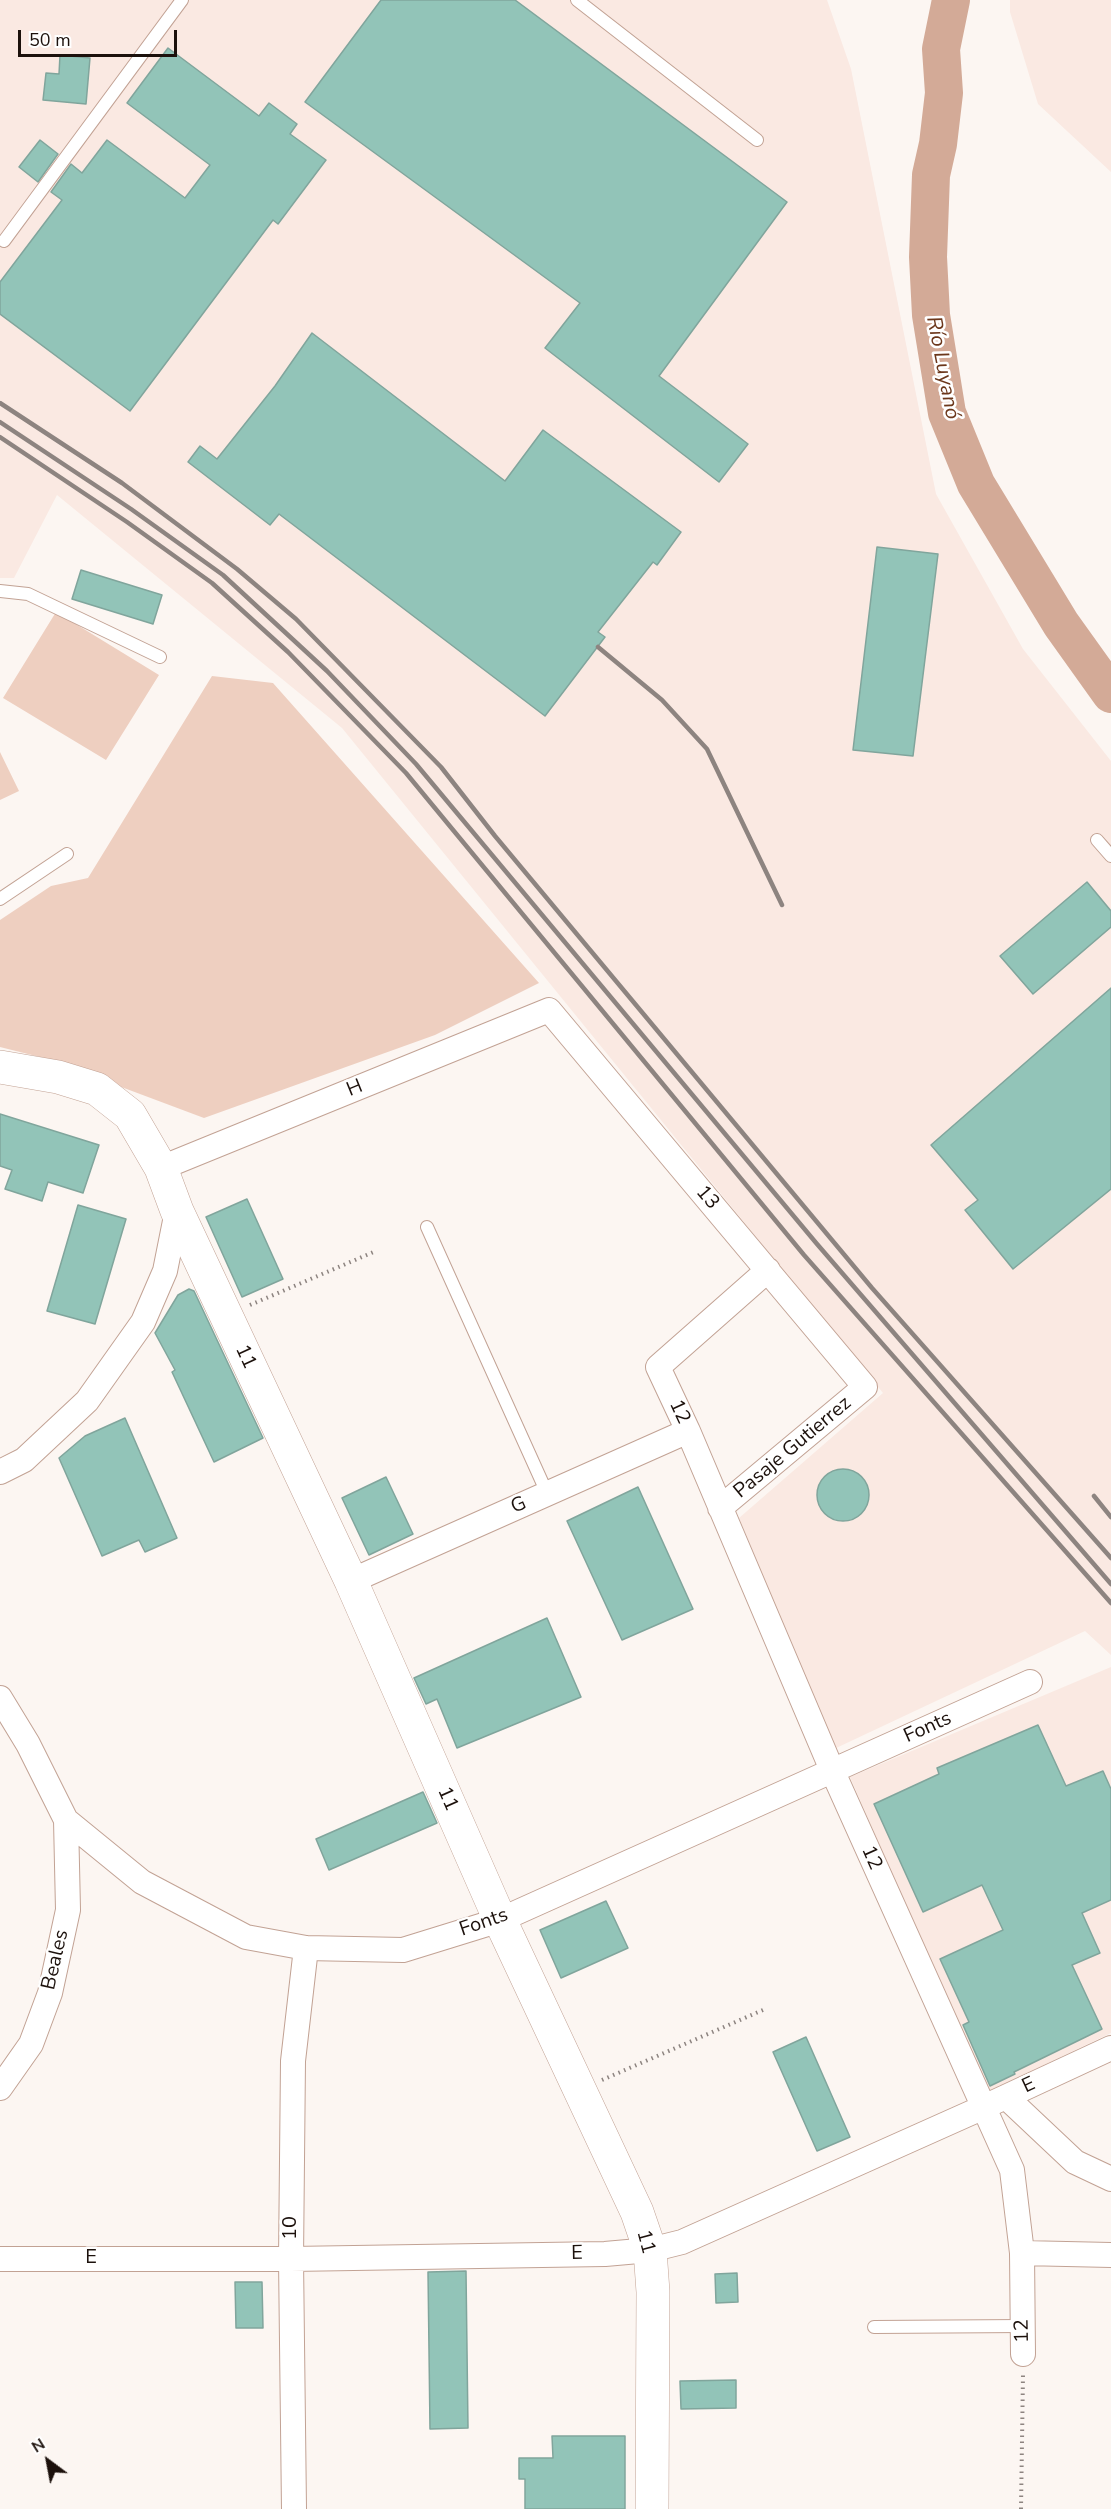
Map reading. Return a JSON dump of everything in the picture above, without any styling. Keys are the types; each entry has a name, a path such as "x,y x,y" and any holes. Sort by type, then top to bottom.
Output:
{"street":[{"name":"H","path":"161,1168 549,1010"},
{"name":"13","path":"549,1010 866,1387"},
{"name":"11","path":"0,1067 58,1077 97,1089 130,1115 161,1168 177,1211 351,1581 500,1920 637,2212 650,2250 653,2292 652,2509"},
{"path":"0,1472 24,1460 87,1401 143,1322 165,1271 177,1211"},
{"name":"12","path":"768,1270 658,1367 688,1431 832,1770 1012,2170 1022,2253 1023,2354"},
{"name":"Pasaje Gutierrez","path":"720,1508 866,1387"},
{"name":"G","path":"351,1581 688,1431"},
{"name":"Fonts","path":"0,1698 28,1744 66,1820 142,1882 246,1937 306,1948 403,1950 500,1920 1030,1682"},
{"name":"Beales","path":"0,2088 31,2044 50,1993 68,1910 66,1820"},
{"name":"10","path":"294,2509 291,2259 293,2061 306,1948"},
{"name":"E","path":"0,2259 291,2259 604,2254 650,2250 682,2242 1111,2048"},
{"path":"1006,2097 1074,2162 1111,2179"},
{"path":"1022,2253 1111,2255"}],"lane":[{"path":"4,241 182,0"},
{"path":"577,0 757,140"},
{"path":"0,591 28,594 160,657"},
{"path":"1097,840 1111,856"},
{"path":"0,899 67,854"},
{"path":"427,1227 547,1493"},
{"path":"874,2327 1023,2326"}],"path":[{"path":"226,1315 376,1251"},
{"path":"579,2090 763,2010"},
{"name":"12","path":"1021,2509 1023,2354"}],"shaded area":[{"path":"0,0 827,0 851,69 936,494 1023,649 1111,761 1111,1655 1085,1631 834,1749 739,1518 883,1393 342,728 57,495 14,578 0,578"},
{"path":"1010,0 1111,0 1111,172 1038,104 1010,12"},
{"path":"56,612 159,675 106,760 3,698"},
{"path":"212,676 273,683 539,983 435,1035 204,1118 44,1058 0,1047 0,920 51,886 88,878"},
{"path":"0,752 19,791 0,800"},
{"path":"1111,1667 1111,2033 987,2092 850,1777"}],"building":[{"path":"381,0 515,0 787,202 659,376 748,444 719,482 545,348 580,303 305,102"},
{"path":"168,48 259,116 269,103 297,124 290,134 326,160 278,224 273,220 130,411 0,314 0,282 62,200 51,192 71,164 82,173 107,140 185,198 210,165 127,103"},
{"path":"60,55 90,58 86,104 43,100 46,73 59,74"},
{"path":"40,140 58,154 38,182 19,167"},
{"path":"312,333 505,481 543,430 681,532 657,565 653,562 598,632 605,637 545,716 279,514 270,525 188,462 200,446 217,459 275,386"},
{"path":"877,547 938,554 913,756 853,750"},
{"path":"81,570 162,595 153,624 72,599"},
{"path":"1087,882 1111,911 1111,927 1033,994 1000,956"},
{"path":"1111,988 1111,1189 1013,1269 965,1210 978,1200 931,1145"},
{"path":"0,1114 99,1145 83,1193 48,1182 42,1201 5,1189 12,1170 0,1166"},
{"path":"247,1199 283,1279 242,1297 206,1217"},
{"path":"78,1205 126,1219 95,1324 47,1311"},
{"path":"189,1289 194,1291 263,1438 214,1462 172,1372 175,1370 155,1333 178,1295"},
{"path":"125,1418 177,1538 145,1552 139,1540 102,1556 59,1458 85,1436"},
{"path":"838,1469 848,1469 862,1476 869,1495 862,1514 848,1521 838,1521 828,1517 821,1510 817,1500 817,1490 821,1480 828,1473"},
{"path":"386,1477 413,1534 369,1555 342,1498"},
{"path":"638,1487 693,1609 622,1640 567,1521"},
{"path":"547,1618 581,1697 457,1748 437,1699 426,1704 414,1678"},
{"path":"1038,1725 1066,1786 1103,1771 1111,1789 1111,1900 1082,1913 1100,1953 1072,1965 1102,2029 990,2086 963,2025 969,2022 940,1959 1003,1930 982,1885 923,1912 874,1804 939,1774 937,1768"},
{"path":"423,1792 437,1823 329,1870 316,1839"},
{"path":"606,1901 628,1948 561,1978 540,1930"},
{"path":"806,2037 850,2137 817,2151 773,2052"},
{"path":"466,2271 468,2428 430,2429 428,2272"},
{"path":"737,2273 738,2302 716,2303 715,2274"},
{"path":"235,2282 262,2282 263,2328 236,2328"},
{"path":"736,2380 736,2408 681,2409 680,2381"},
{"path":"552,2436 625,2436 625,2509 525,2509 525,2479 519,2479 519,2458 553,2458"}],"waterway":[{"name":"Río Luyanó","path":"951,0 941,49 944,93 938,144 931,175 928,257 931,315 947,413 976,484 1061,624 1111,694"}],"railway":[{"path":"0,403 122,483 237,569 296,619 441,767 495,836 872,1288 1111,1558"},
{"path":"0,422 131,509 223,575 327,671 416,764 817,1244 1111,1584"},
{"path":"0,437 127,522 212,583 288,652 406,773 804,1255 1111,1603"},
{"path":"598,647 662,700 707,749 782,905"},
{"path":"1094,1496 1111,1517"}]}
